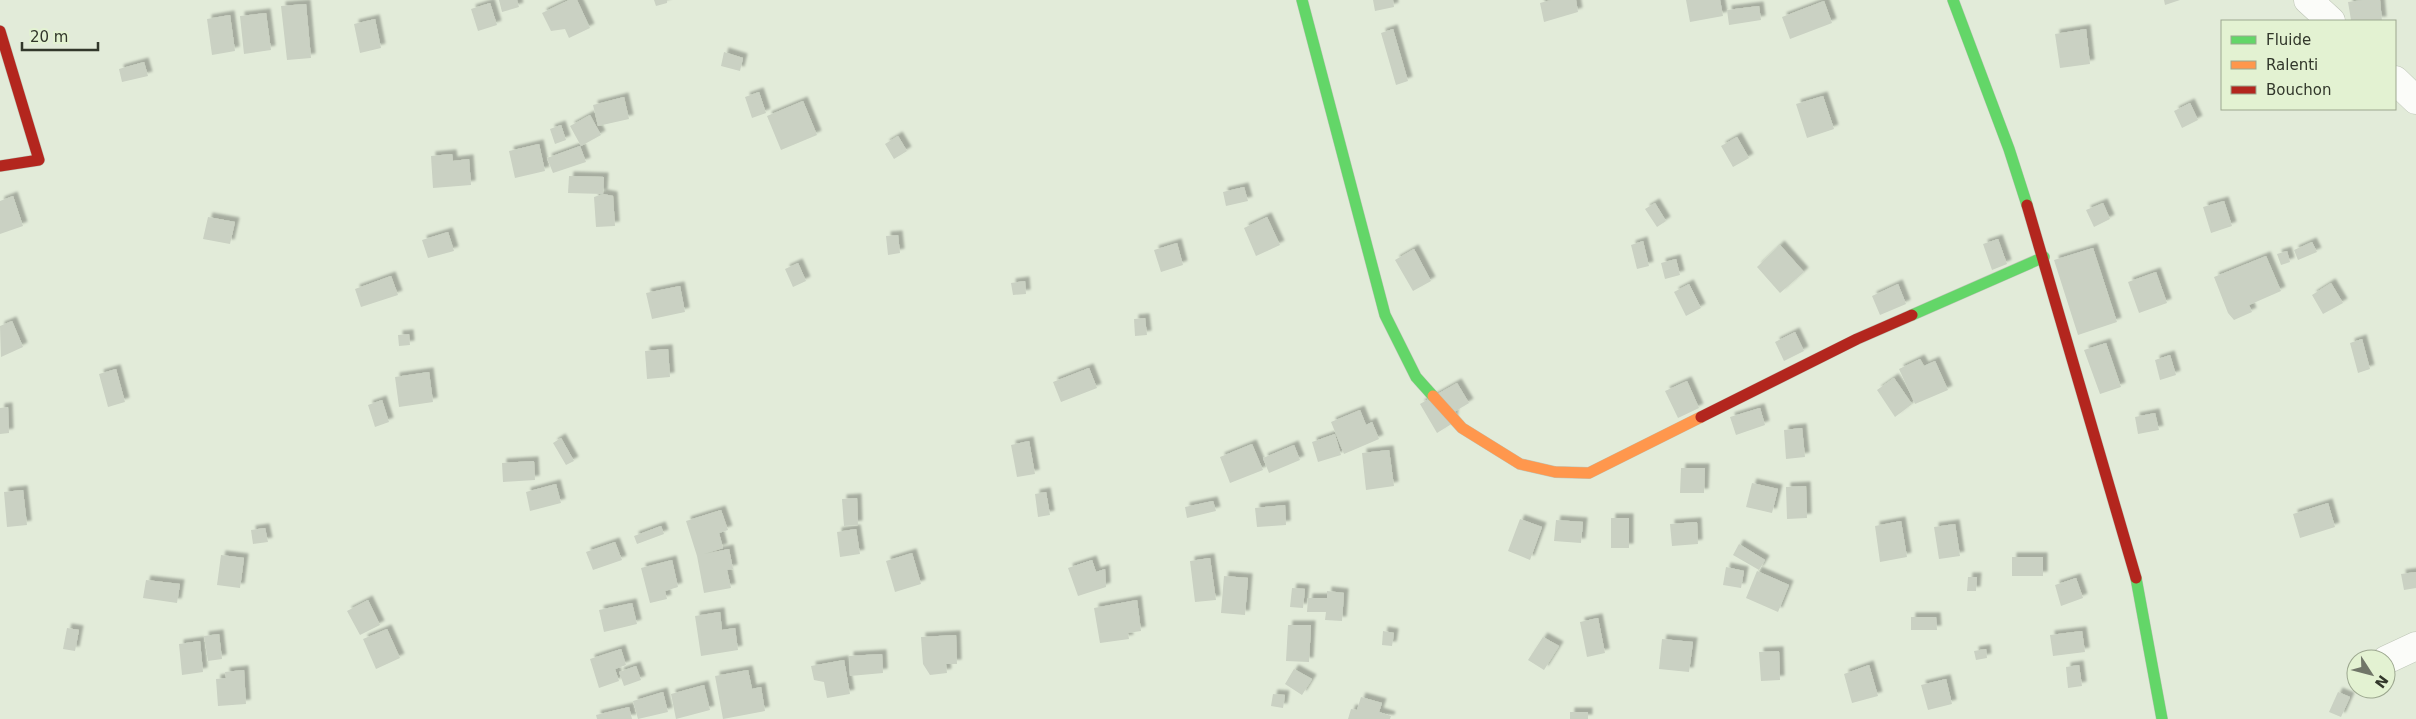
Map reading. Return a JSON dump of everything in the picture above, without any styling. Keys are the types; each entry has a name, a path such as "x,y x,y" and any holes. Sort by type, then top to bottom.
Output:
{"street":[{"path":"1302,0 1385,316 1416,377 1462,428 1520,464 1555,472 1589,474 1857,339 2044,257"},
{"path":"1953,0 2009,149 2044,257 2139,590 2162,719"},
{"path":"2308,0 2330,20"},
{"path":"0,31 39,160 0,166"},
{"path":"2396,81 2416,100"},
{"path":"2396,655 2416,646"}],"building":[{"path":"499,0 517,0 519,7 502,12"},
{"path":"569,0 577,0 590,28 569,38 565,29 551,31 542,13"},
{"path":"654,0 667,0 667,3 656,6"},
{"path":"1373,0 1393,0 1394,7 1375,11"},
{"path":"1551,0 1576,0 1578,12 1544,22 1540,3"},
{"path":"1686,0 1720,0 1723,16 1690,22"},
{"path":"2164,0 2180,0 2165,5"},
{"path":"2380,0 2382,20 2351,20 2348,2"},
{"path":"1824,1 1832,23 1790,39 1782,17"},
{"path":"490,3 497,25 478,31 471,9"},
{"path":"306,4 311,58 287,60 281,6"},
{"path":"1759,6 1761,20 1729,25 1727,10"},
{"path":"266,13 271,50 244,54 240,16"},
{"path":"230,15 235,51 212,55 207,19"},
{"path":"375,19 381,48 360,53 354,24"},
{"path":"1393,29 1408,81 1396,85 1381,33"},
{"path":"2086,29 2090,64 2060,68 2055,34"},
{"path":"724,52 743,58 740,71 721,66"},
{"path":"144,62 148,76 122,82 119,69"},
{"path":"759,92 766,113 752,118 745,97"},
{"path":"1823,96 1834,129 1807,138 1796,104"},
{"path":"624,97 629,119 598,126 593,105"},
{"path":"803,101 817,135 781,150 767,116"},
{"path":"2190,103 2198,120 2182,128 2174,111"},
{"path":"590,115 601,135 581,146 570,126"},
{"path":"561,125 566,140 555,144 550,129"},
{"path":"898,136 907,151 894,159 885,144"},
{"path":"1737,137 1749,158 1733,167 1721,146"},
{"path":"539,144 545,171 515,178 509,151"},
{"path":"580,146 586,162 553,173 547,158"},
{"path":"452,154 453,161 469,159 471,185 433,188 431,156"},
{"path":"569,176 604,177 603,194 568,193"},
{"path":"1244,187 1248,201 1226,206 1223,192"},
{"path":"603,194 613,196 615,226 596,227 594,197"},
{"path":"13,196 23,226 0,234 0,201"},
{"path":"2224,201 2232,226 2211,233 2203,207"},
{"path":"1655,203 1666,221 1657,227 1645,209"},
{"path":"2103,203 2110,219 2094,227 2086,210"},
{"path":"208,217 235,222 230,244 203,239"},
{"path":"1267,217 1280,245 1256,256 1244,228"},
{"path":"448,232 454,251 428,258 422,240"},
{"path":"898,235 900,253 888,255 886,236"},
{"path":"1998,239 2007,264 1992,270 1983,244"},
{"path":"1643,241 1649,266 1637,269 1631,245"},
{"path":"2312,242 2317,252 2298,260 2294,250"},
{"path":"1177,243 1183,265 1161,272 1154,250"},
{"path":"1780,245 1804,272 1780,293 1757,267"},
{"path":"2093,248 2117,322 2078,335 2054,260"},
{"path":"1414,249 1431,281 1413,291 1395,260"},
{"path":"2287,251 2290,262 2281,265 2277,254"},
{"path":"2266,256 2281,291 2249,305 2252,312 2234,320 2228,313 2214,277"},
{"path":"1676,259 1680,275 1665,279 1661,263"},
{"path":"798,263 806,281 793,287 785,269"},
{"path":"2156,272 2167,303 2139,313 2128,282"},
{"path":"391,276 398,295 361,307 355,289"},
{"path":"1025,281 1026,294 1013,295 1011,283"},
{"path":"2331,283 2343,303 2323,314 2312,295"},
{"path":"1689,284 1701,308 1686,316 1674,292"},
{"path":"1898,284 1906,304 1880,315 1872,296"},
{"path":"680,286 685,312 652,319 646,293"},
{"path":"1145,318 1147,335 1135,336 1134,319"},
{"path":"12,321 23,347 1,357 0,326"},
{"path":"1795,332 1804,351 1784,361 1775,342"},
{"path":"409,334 410,345 399,346 398,335"},
{"path":"2362,339 2370,369 2358,373 2350,343"},
{"path":"2106,343 2121,387 2100,394 2084,350"},
{"path":"668,349 670,377 647,379 645,351"},
{"path":"2170,355 2176,375 2160,380 2155,360"},
{"path":"1920,359 1924,366 1935,361 1948,390 1915,404 1899,369"},
{"path":"1089,368 1097,388 1061,402 1053,382"},
{"path":"116,369 125,402 108,407 99,374"},
{"path":"429,372 433,402 399,407 395,377"},
{"path":"1894,378 1912,404 1895,417 1877,390"},
{"path":"1687,381 1699,408 1678,418 1665,391"},
{"path":"1457,383 1469,403 1454,412 1453,423 1437,433 1420,404"},
{"path":"382,400 389,422 375,427 368,405"},
{"path":"8,407 9,433 0,434 0,408"},
{"path":"1760,408 1765,425 1736,435 1730,417"},
{"path":"1360,410 1366,425 1372,422 1379,439 1344,454 1331,422"},
{"path":"2155,413 2159,430 2138,434 2135,417"},
{"path":"1802,428 1805,457 1786,459 1784,430"},
{"path":"1335,434 1341,455 1318,462 1312,442"},
{"path":"561,438 574,461 566,465 553,443"},
{"path":"1029,441 1035,474 1017,477 1011,445"},
{"path":"1252,444 1263,470 1230,483 1220,457"},
{"path":"1294,445 1300,460 1269,473 1263,458"},
{"path":"1389,450 1394,486 1366,490 1362,453"},
{"path":"534,461 535,480 503,482 502,463"},
{"path":"1681,468 1705,468 1704,493 1680,493"},
{"path":"1752,483 1778,489 1772,513 1746,507"},
{"path":"556,484 561,503 530,511 526,492"},
{"path":"1806,486 1807,518 1787,519 1786,487"},
{"path":"23,490 27,525 7,527 4,492"},
{"path":"1046,492 1050,515 1038,517 1035,494"},
{"path":"857,498 858,525 844,526 842,499"},
{"path":"1213,501 1216,511 1187,518 1185,507"},
{"path":"2328,503 2335,527 2300,538 2293,514"},
{"path":"1285,505 1286,525 1257,527 1255,508"},
{"path":"721,510 728,530 719,533 723,548 704,554 729,549 733,569 727,570 731,588 704,593 697,556 686,521"},
{"path":"1611,518 1629,518 1629,548 1611,548"},
{"path":"1520,519 1542,527 1530,560 1508,551"},
{"path":"1556,520 1583,522 1581,543 1554,541"},
{"path":"1901,521 1907,557 1880,562 1875,526"},
{"path":"1697,522 1698,544 1672,546 1670,524"},
{"path":"1955,524 1960,556 1939,559 1934,527"},
{"path":"661,526 664,534 637,544 634,536"},
{"path":"265,528 268,542 253,544 251,530"},
{"path":"856,529 860,554 840,557 837,532"},
{"path":"615,542 622,560 593,570 586,552"},
{"path":"1739,544 1765,560 1759,570 1733,555"},
{"path":"912,553 921,584 895,592 886,561"},
{"path":"221,555 244,558 240,588 217,585"},
{"path":"2012,557 2043,557 2043,576 2012,576"},
{"path":"1210,558 1216,600 1195,602 1190,561"},
{"path":"672,560 678,587 665,591 667,599 650,603 641,568"},
{"path":"1092,560 1096,572 1105,569 1106,587 1078,596 1068,568"},
{"path":"1726,567 1744,571 1741,588 1723,585"},
{"path":"1757,571 1789,585 1778,612 1746,598"},
{"path":"2416,572 2416,588 2404,590 2401,574"},
{"path":"1224,576 1248,578 1245,615 1221,613"},
{"path":"1968,577 1977,577 1976,591 1967,591"},
{"path":"2076,578 2083,598 2061,606 2055,585"},
{"path":"146,580 180,584 177,603 143,598"},
{"path":"1292,588 1305,589 1303,608 1290,607"},
{"path":"1327,591 1344,593 1342,621 1325,620 1326,612 1307,612 1308,598 1327,598"},
{"path":"368,600 380,625 360,635 347,611"},
{"path":"1137,600 1141,631 1128,633 1129,639 1100,643 1094,608"},
{"path":"632,603 637,624 604,632 599,610"},
{"path":"720,612 722,630 735,628 738,650 701,656 695,616"},
{"path":"1911,617 1936,617 1937,630 1911,630"},
{"path":"1598,618 1605,653 1587,657 1580,622"},
{"path":"1288,625 1311,625 1309,662 1286,661"},
{"path":"67,628 79,630 75,651 63,649"},
{"path":"387,629 400,658 376,669 363,639"},
{"path":"1383,631 1394,633 1392,646 1382,645"},
{"path":"2082,631 2085,652 2053,656 2050,635"},
{"path":"219,634 222,659 208,661 204,636"},
{"path":"956,635 957,664 946,664 947,673 930,675 923,664 921,637"},
{"path":"1543,637 1559,646 1544,670 1528,660"},
{"path":"1662,639 1693,642 1689,672 1659,669"},
{"path":"200,641 203,672 182,675 179,644"},
{"path":"621,649 626,665 615,669 619,681 599,688 590,659"},
{"path":"1986,649 1987,658 1976,660 1974,651"},
{"path":"1779,651 1780,680 1761,681 1759,652"},
{"path":"882,654 883,673 850,676 849,656"},
{"path":"844,660 850,694 827,698 824,682 814,680 811,666"},
{"path":"1869,665 1878,696 1852,703 1844,674"},
{"path":"2079,665 2082,686 2068,688 2066,667"},
{"path":"636,666 641,680 624,686 619,672"},
{"path":"1294,669 1312,679 1302,695 1285,684"},
{"path":"244,670 246,704 218,706 216,679 226,678 225,672"},
{"path":"748,670 752,689 761,687 765,711 723,719 715,676"},
{"path":"1946,679 1952,704 1928,710 1921,685"},
{"path":"704,685 710,710 676,719 671,694"},
{"path":"663,692 668,712 638,719 633,701"},
{"path":"2338,692 2346,695 2346,699 2349,699 2341,717 2329,712"},
{"path":"1273,694 1285,695 1283,708 1271,706"},
{"path":"1361,697 1382,703 1379,712 1391,716 1390,719 1348,719 1351,709 1357,710"},
{"path":"629,707 632,719 597,719 596,715"},
{"path":"1570,712 1588,712 1588,719 1570,719"}],"traffic: fast":[{"path":"1302,0 1385,315 1416,377 1433,396"},
{"path":"1953,0 2009,149 2027,205"},
{"path":"1912,315 2044,257"},
{"path":"2136,578 2162,719"}],"traffic: slow":[{"path":"1433,396 1462,428 1520,464 1555,472 1589,473 1701,417"}],"traffic: jam":[{"path":"0,31 39,160 0,166"},
{"path":"2027,205 2136,578"},
{"path":"1701,417 1857,339 1912,315"}]}
